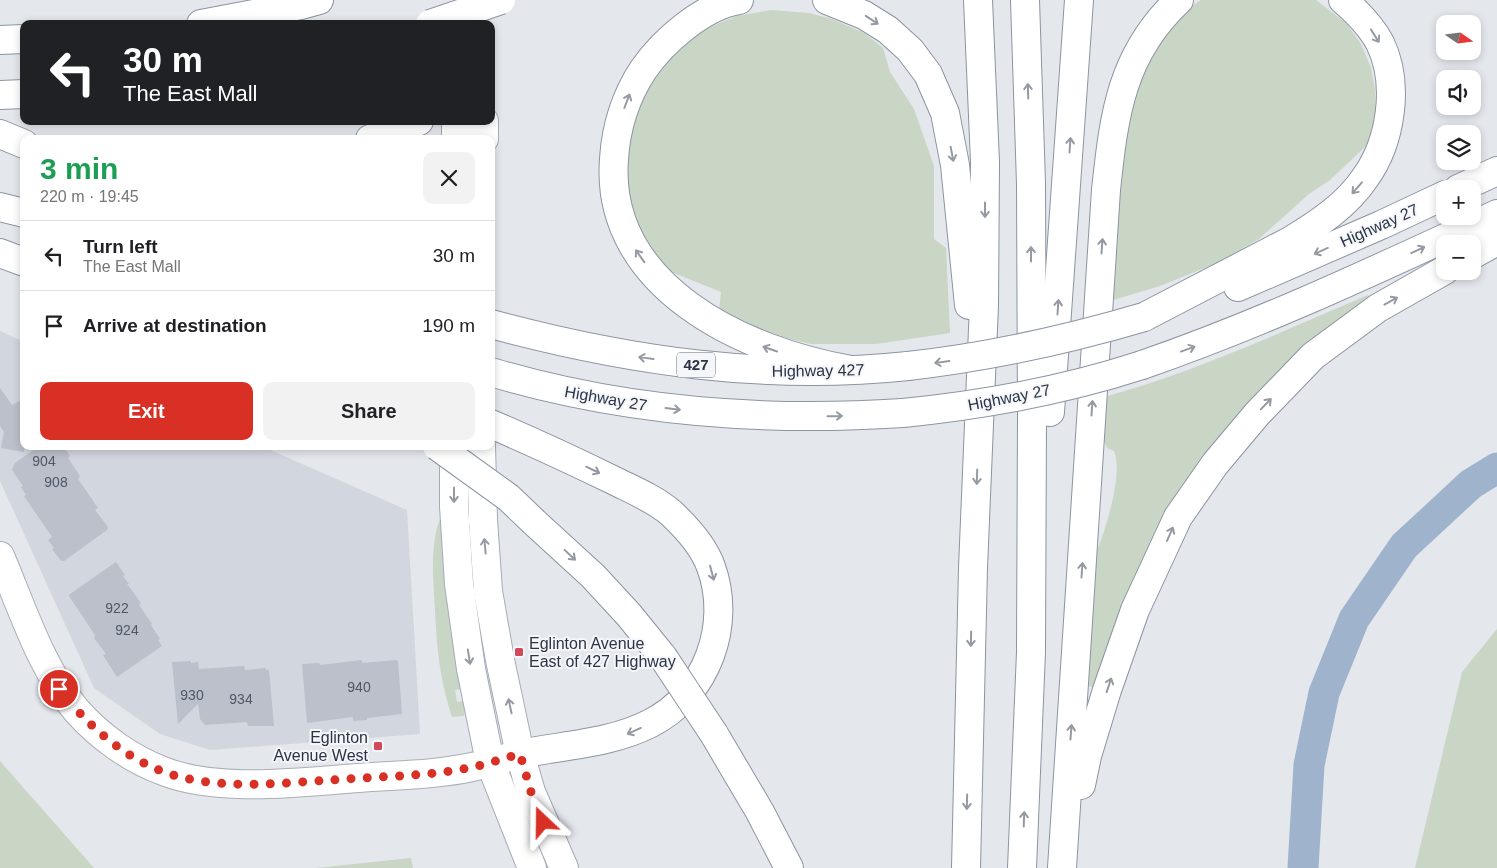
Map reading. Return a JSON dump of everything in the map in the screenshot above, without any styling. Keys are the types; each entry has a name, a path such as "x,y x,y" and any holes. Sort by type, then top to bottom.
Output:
{"main road":[{"path":"222,20 319,0"},
{"path":"457,20 458,0"},
{"path":"485,0 485,20"},
{"path":"442,20 501,0"},
{"path":"739,0 718,7 681,30 658,50 636,80 622,114 614,150 613,182 620,217 636,250 646,264 659,280 690,307 719,325 761,346 804,360 851,370"},
{"path":"827,0 864,15 888,30 910,50 928,74 944,113 956,174 969,305 978,428"},
{"path":"966,868 978,428 984,305 985,171 978,0"},
{"path":"1022,868 1031,652 1032,418 1031,194 1025,0"},
{"path":"1031,652 1047,462 1079,0"},
{"path":"1064,868 1104,218 1110,148 1124,86 1140,48 1157,22 1179,0"},
{"path":"1144,317 1290,242 1313,227 1348,198 1365,178 1376,159 1389,121 1388,71 1380,44 1374,33 1364,20 1343,0"},
{"path":"0,40 20,39"},
{"path":"0,95 20,94"},
{"path":"381,135 408,125"},
{"path":"1478,180 1497,171"},
{"name":"Highway 27","path":"1144,317 1190,305 1246,284 1436,199"},
{"path":"0,207 20,213"},
{"name":"Highway 27","path":"495,373 538,386 584,395 669,408 734,414 818,417 903,413 958,407 1042,392 1142,366 1216,339 1279,313 1497,214"},
{"path":"1481,250 1497,241"},
{"path":"0,254 20,261"},
{"path":"1064,868 1087,756 1109,682 1135,610 1178,517 1215,464 1245,428 1313,356 1378,308 1436,275"},
{"name":"Highway 427","path":"495,325 602,351 708,366 773,371 851,370 908,366 998,354 1089,333 1144,317"},
{"path":"0,556 28,624 59,689 78,713 115,745 164,772 197,780 225,783 288,783 420,774 474,767 520,754 622,736 654,721 675,705 694,686 712,653 718,627 718,600 711,567 695,539 670,512 636,491 549,449 495,426"},
{"path":"443,450 509,498 593,576 663,657 714,734 760,812 789,868"},
{"path":"454,450 454,506 459,584 470,669 490,762 532,868"},
{"path":"481,450 483,520 488,591 500,660 520,754 536,804 564,868"}],"shaded area":[{"path":"0,331 20,340 20,450 270,450 407,510 420,734 210,750 160,734 94,688 0,481"}],"green space":[{"path":"1201,0 1316,0 1346,23 1361,44 1371,68 1375,90 1376,119 1370,140 1330,180 1309,194 1259,239 1217,263 1160,286 1110,301 1127,113 1157,41 1184,11"},
{"path":"771,10 809,13 832,19 864,33 883,48 890,72 914,109 934,166 934,239 946,248 950,333 876,344 811,344 773,335 719,311 721,292 664,269 647,245 626,191 625,157 638,102 660,69 680,46 707,28 737,16"},
{"path":"1368,295 1374,301 1258,394 1096,688 1084,685 1093,560 1107,521 1115,490 1116,462 1114,451 1107,448 1101,433 1104,397 1205,363"},
{"path":"443,508 461,689 455,690 457,702 463,701 465,710 464,716 452,717 440,665 433,565 436,530"},
{"path":"1497,629 1497,868 1415,868 1462,672"},
{"path":"0,761 94,868 0,868"},
{"path":"411,858 413,868 316,868"}],"building":[{"path":"0,388 12,405 19,401 20,402 20,450 24,450 24,452 1,448 4,432 0,426"},
{"path":"33,450 66,450 70,456 68,458 80,476 78,479 98,508 95,510 108,527 107,530 64,561 61,561 48,540 52,537 24,496 26,495 21,487 23,486 12,470 15,463"},
{"path":"116,562 125,575 123,576 129,584 127,584 141,603 139,605 152,624 162,646 117,677 103,655 106,654 94,638 95,635 69,596"},
{"path":"362,660 362,663 398,661 402,714 367,718 367,720 353,721 353,717 307,723 302,664 319,663 320,665"},
{"path":"191,661 191,663 198,662 199,669 244,666 245,670 266,668 266,670 269,670 274,726 248,726 247,722 205,725 200,719 198,704 178,724 172,662"}],"waterway":[{"path":"1303,868 1309,765 1324,693 1354,619 1404,546 1471,484 1497,468"}],"place":[{"name":"Eglinton Avenue East of 427 Highway","path":"519,652"},
{"name":"Eglinton Avenue West","path":"378,746"}],"route":[{"path":"59,689 78,713 115,745 164,772 197,780 225,783 288,783 420,774 474,767 520,754 531,792 543,822"}]}
